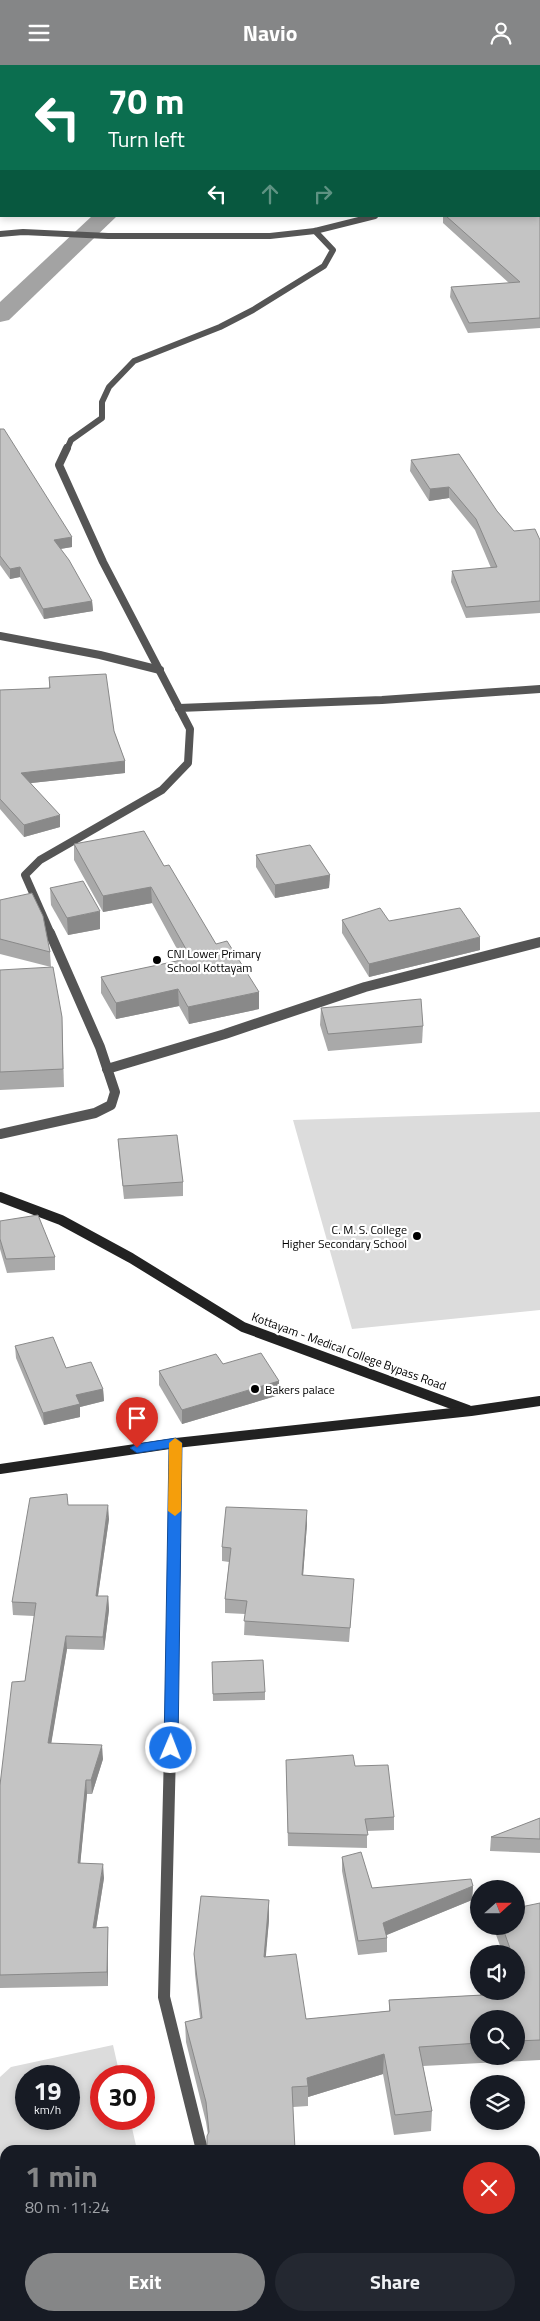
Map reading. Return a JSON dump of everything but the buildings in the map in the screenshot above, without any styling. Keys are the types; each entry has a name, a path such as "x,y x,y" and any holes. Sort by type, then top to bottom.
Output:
{"main road":[{"name":"Kottayam - Medical College Bypass Road","path":"0,1197 61,1220 131,1259 243,1327 471,1411 540,1401"},
{"path":"0,1469 176,1443 471,1411"}],"street":[{"path":"0,234 23,232 108,236 270,237 315,231 371,217"},
{"path":"0,1134 95,1113 111,1105 115,1092 25,875 40,860 162,790 188,763 190,729 103,561 59,465 71,440 102,418 102,402 109,387 134,361 220,327 253,310 324,267 333,250 315,231"},
{"path":"0,636 100,655 160,670"},
{"path":"180,708 382,699 540,689"},
{"path":"107,1069 226,1034 366,987 540,943"},
{"path":"176,1443 173,1671 164,1997 201,2145"}],"shaded area":[{"path":"540,1112 540,1310 352,1329 293,1120"},
{"path":"113,2045 118,2065 90,2065 90,2130 132,2130 136,2145 0,2145 0,2077 11,2067 15,2066 15,2130 80,2130 80,2065 20,2065"}],"waterway":[{"path":"0,315 105,217"}],"slow traffic":[{"path":"175,1443 175,1511"}],"place":[{"name":"CNI Lower Primary School Kottayam","path":"157,960"},
{"name":"C. M. S. College Higher Secondary School","path":"417,1236"},
{"name":"Bakers palace","path":"255,1389"}],"route":[{"path":"137,1448 176,1443 171,1748"}]}
